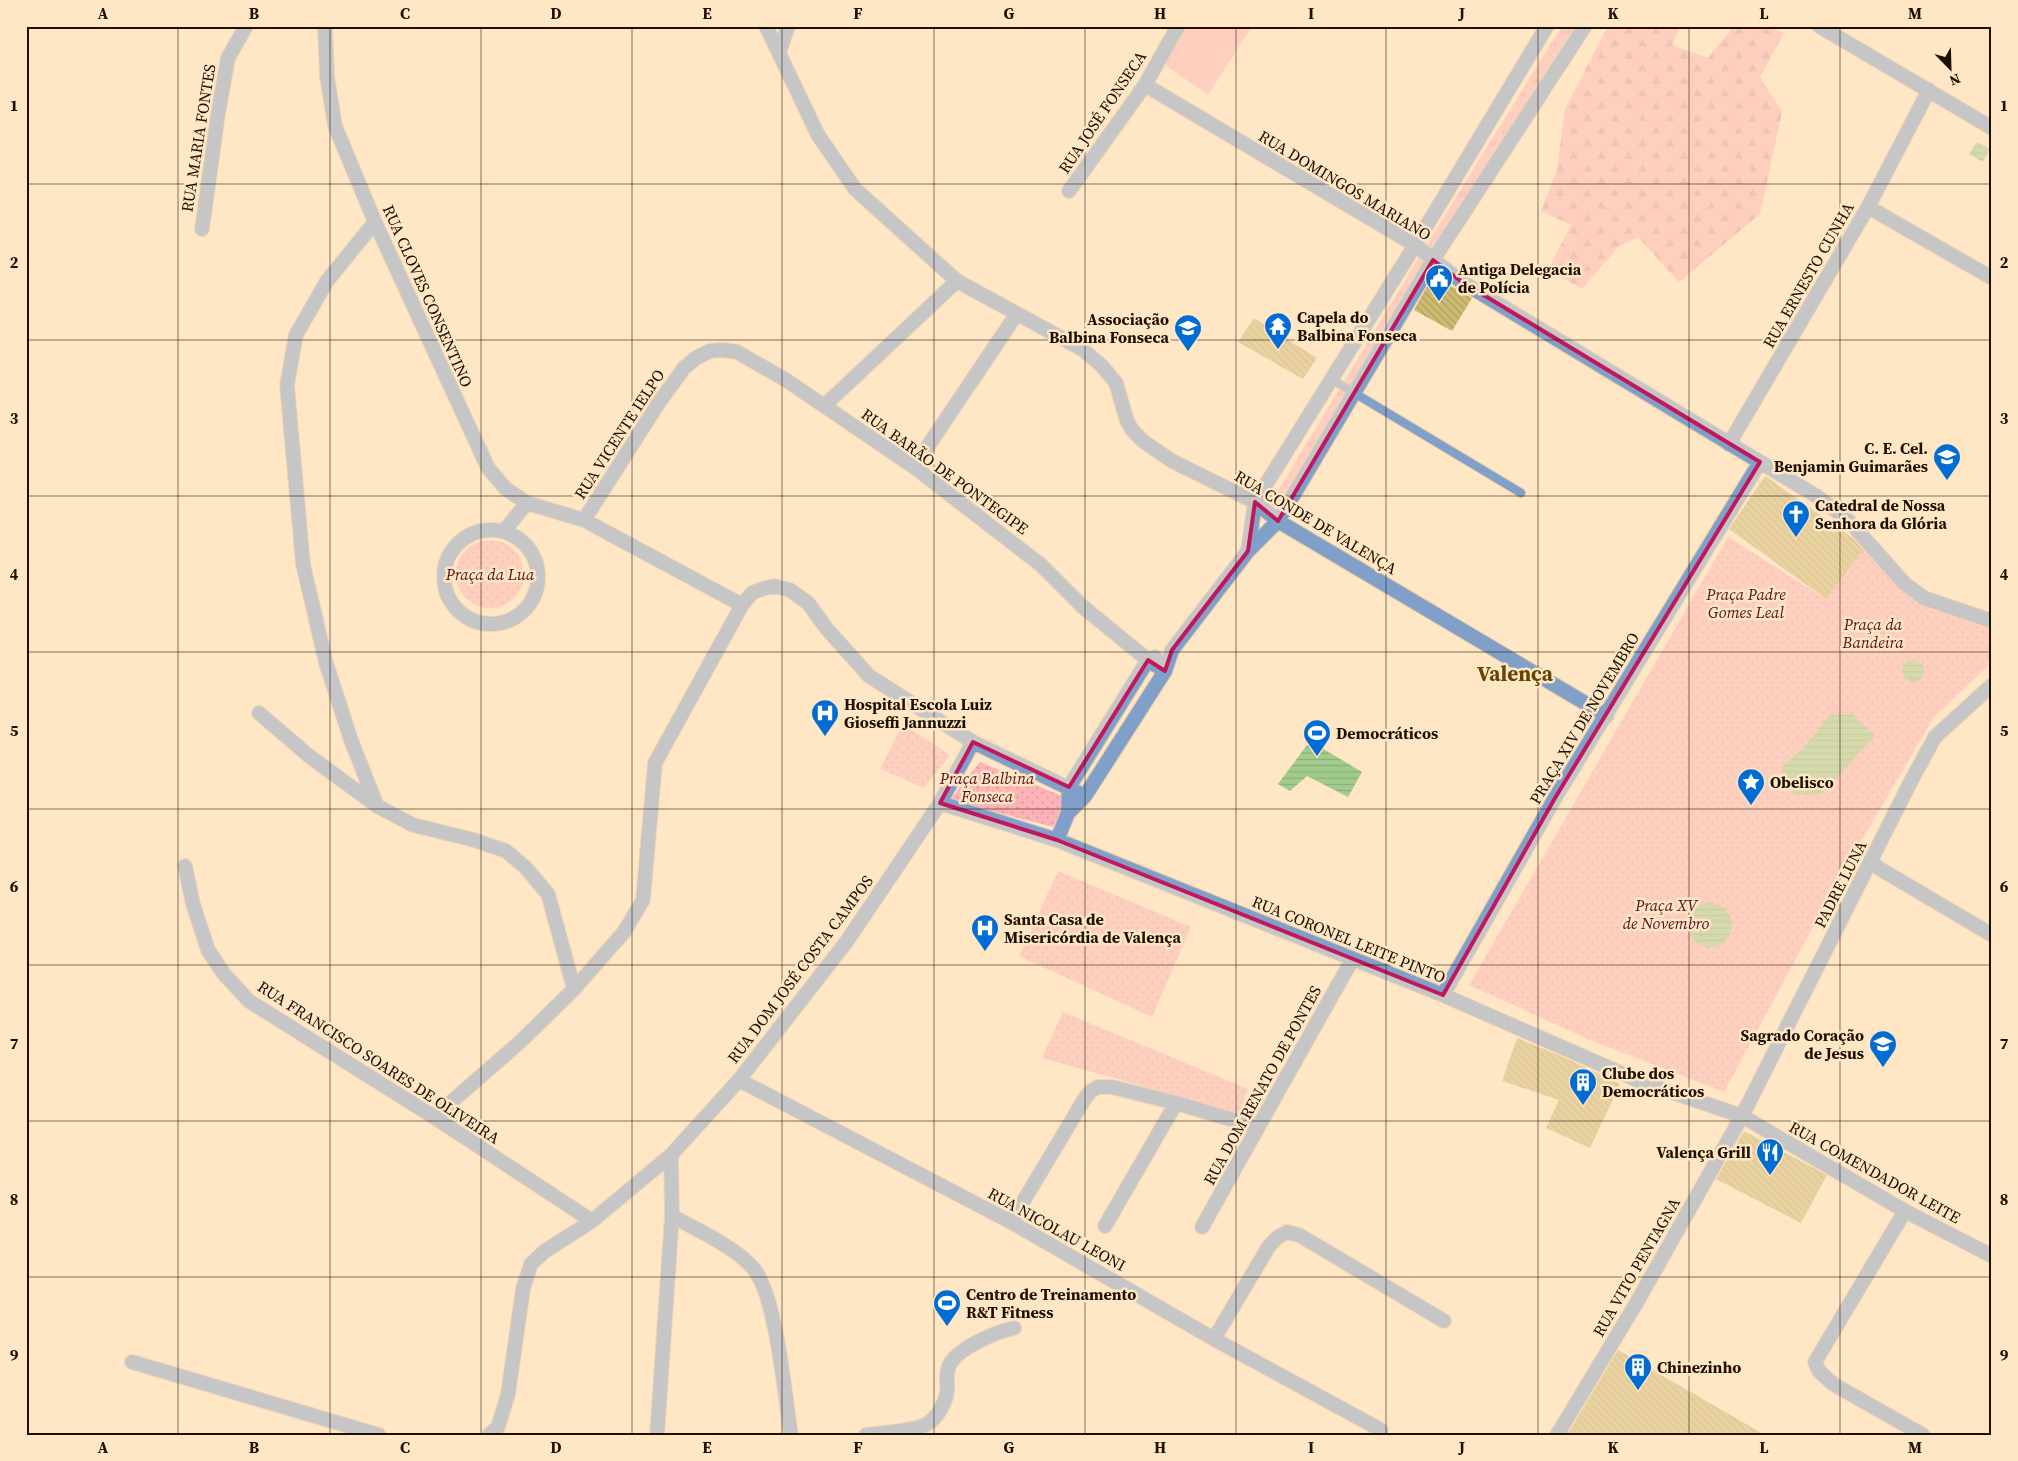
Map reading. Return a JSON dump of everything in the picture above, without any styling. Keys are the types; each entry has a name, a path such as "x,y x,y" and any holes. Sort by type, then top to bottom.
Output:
{"street":[{"name":"RUA MARIA FONTES","path":"202,229 228,58 246,26"},
{"name":"RUA CLOVES CONSENTINO","path":"325,26 327,76 334,126 375,222 488,468 506,489 528,503 584,520 742,605"},
{"name":"RUA CONDE DE VALENÇA","path":"766,26 818,136 855,189 957,281 1082,349 1102,366 1116,383 1127,421 1133,431 1143,441 1172,461 1254,502 1278,521 1607,716"},
{"path":"779,53 788,26"},
{"name":"RUA JOSÉ FONSECA","path":"1069,191 1145,84 1178,26"},
{"path":"1248,551 1254,502 1415,245 1547,26"},
{"path":"1068,813 1085,796 1165,671 1172,650 1248,551 1278,521 1433,260 1585,26"},
{"path":"1819,26 1992,128"},
{"name":"RUA DOMINGOS MARIANO","path":"1145,84 1415,245 1462,282 1729,444"},
{"name":"RUA ERNESTO CUNHA","path":"1729,444 1868,207 1929,90"},
{"path":"1868,207 1992,278"},
{"path":"375,222 327,281 296,335 287,385 303,564 326,663 351,740 377,806"},
{"path":"824,406 957,281"},
{"path":"914,467 1016,314"},
{"name":"RUA BARÃO DE PONTEGIPE","path":"684,368 696,358 710,351 723,350 737,352 786,380 914,467 1034,560 1083,607 1148,660 1165,671"},
{"name":"RUA VICENTE IELPO","path":"584,520 658,404 684,368"},
{"path":"1729,444 1818,497 1848,520 1905,584 1924,598 1992,621"},
{"name":"PRAÇA XIV DE NOVEMBRO","path":"1443,995 1555,798 1607,716 1760,462"},
{"path":"504,531 528,503"},
{"path":"488,530 504,531 518,538 529,548 536,562 539,577 536,592 529,605 518,616 504,623 488,624 473,621 460,612 450,600 444,585 444,569 450,554 460,542 473,534 488,530"},
{"path":"434,1117 520,1042 574,989 624,932 642,900 647,870 649,818 655,763 742,605 752,593 774,586 790,590 808,603 827,629 869,676 973,742 1085,796"},
{"path":"1057,840 1068,813 1069,787 1148,660 1172,650"},
{"name":"PADRE LUNA","path":"1742,1116 1934,737 1992,685"},
{"path":"259,713 309,756 377,806 413,825 474,840 506,851 525,867 548,894 574,989"},
{"name":"RUA DOM JOSÉ COSTA CAMPOS","path":"489,1435 498,1427 508,1394 523,1289 531,1264 546,1251 592,1220 671,1155 739,1080 847,941 940,804 973,742"},
{"name":"RUA CORONEL LEITE PINTO","path":"940,804 1057,840 1443,995 1639,1081 1742,1116"},
{"path":"1870,863 1992,935"},
{"name":"RUA FRANCISCO SOARES DE OLIVEIRA","path":"185,866 193,904 208,950 224,974 250,1001 434,1117 592,1220"},
{"name":"RUA DOM RENATO DE PONTES","path":"1202,1227 1352,960"},
{"name":"RUA NICOLAU LEONI","path":"739,1080 1011,1222 1214,1339 1381,1430"},
{"path":"1011,1222 1085,1098 1098,1087 1112,1087 1176,1103 1257,1127"},
{"path":"1105,1226 1176,1103"},
{"name":"RUA COMENDADOR LEITE","path":"1742,1116 1906,1212 1992,1256"},
{"name":"RUA VITO PENTAGNA","path":"1557,1435 1637,1302 1742,1116"},
{"path":"656,1435 672,1216 671,1155"},
{"path":"1906,1212 1818,1354 1815,1362 1825,1378 1923,1435"},
{"path":"672,1216 736,1252 753,1268 762,1282 767,1294 775,1336 791,1435"},
{"path":"1214,1339 1269,1246 1278,1237 1287,1232 1299,1235 1444,1321"},
{"path":"866,1435 927,1424 940,1412 947,1393 946,1375 950,1364 961,1352 980,1341 1000,1331 1014,1328"},
{"path":"132,1362 379,1435"}],"lane":[{"path":"1331,380 1521,493"}],"highlighted area":[{"path":"1433,260 1462,282 1760,462 1555,798 1443,995 1057,840 940,803 973,742 1069,787 1148,660 1165,671 1172,650 1248,551 1255,502 1278,521"}],"green space":[{"path":"1186,26 1252,26 1208,95 1164,64"},
{"path":"1562,26 1579,26 1277,516 1267,509 1427,244"},
{"path":"1608,26 1681,26 1672,45 1708,58 1734,26 1769,26 1784,33 1760,77 1782,112 1760,214 1679,282 1638,237 1618,247 1582,289 1548,270 1571,225 1541,211 1557,170 1565,109"},
{"name":"Praça XV de Novembro","path":"1728,537 1826,599 1864,547 1922,601 1992,629 1992,662 1934,717 1840,877 1724,1092 1588,1039 1469,985"},
{"name":"Praça da Lua","path":"497,540 509,546 518,555 524,567 522,587 514,598 497,608 483,608 466,598 458,587 456,567 466,550 477,542"},
{"path":"903,724 950,755 924,788 880,769"},
{"name":"Praça Balbina Fonseca","path":"980,762 1067,798 1053,827 950,800"},
{"path":"1058,871 1191,927 1152,1017 1019,956"},
{"path":"1063,1012 1248,1089 1237,1118 1132,1083 1042,1058"}],"shaded area":[{"path":"1977,142 1990,149 1983,162 1969,154"},
{"path":"1913,660 1921,663 1924,671 1921,679 1913,682 1905,679 1902,671 1905,663"},
{"path":"1852,714 1875,736 1820,795 1795,795 1781,768 1803,748 1830,715"},
{"name":"Democráticos","path":"1310,741 1362,772 1348,797 1307,776 1290,791 1278,784"},
{"path":"1714,903 1726,909 1731,916 1731,934 1726,941 1719,946 1706,947 1698,944 1691,937 1688,921 1691,913 1698,906"}],"building":[{"name":"Antiga Delegacia de Polícia","path":"1433,276 1472,298 1452,331 1414,310"},
{"name":"Capela do Balbina Fonseca","path":"1254,318 1317,358 1303,379 1238,342"},
{"name":"Catedral de Nossa Senhora da Glória","path":"1765,476 1854,539 1863,550 1826,599 1729,529"},
{"path":"1517,1038 1570,1060 1620,1084 1590,1148 1546,1128 1559,1100 1502,1081"},
{"name":"Valença Grill","path":"1744,1131 1827,1175 1801,1223 1716,1179"},
{"name":"Chinezinho","path":"1618,1350 1765,1435 1567,1435"}],"place":[{"name":"Antiga Delegacia de Polícia","path":"1439,302"},
{"name":"Capela do Balbina Fonseca","path":"1278,350"},
{"name":"Associação Balbina Fonseca","path":"1188,352"},
{"name":"C. E. Cel. Benjamin Guimarães","path":"1947,481"},
{"name":"Catedral de Nossa Senhora da Glória","path":"1796,538"},
{"name":"Hospital Escola Luiz Gioseffi Jannuzzi","path":"825,737"},
{"name":"Democráticos","path":"1317,757"},
{"name":"Obelisco","path":"1751,806"},
{"name":"Santa Casa de Misericórdia de Valença","path":"985,952"},
{"name":"Sagrado Coração de Jesus","path":"1883,1068"},
{"name":"Clube dos Democráticos","path":"1583,1106"},
{"name":"Valença Grill","path":"1770,1176"},
{"name":"Centro de Treinamento R&T Fitness","path":"947,1327"},
{"name":"Chinezinho","path":"1638,1391"}],"district":[{"name":"Valença","path":"1515,673"}],"park label":[{"name":"Praça Padre Gomes Leal","path":"1746,603"},
{"name":"Praça da Bandeira","path":"1873,633"}]}
